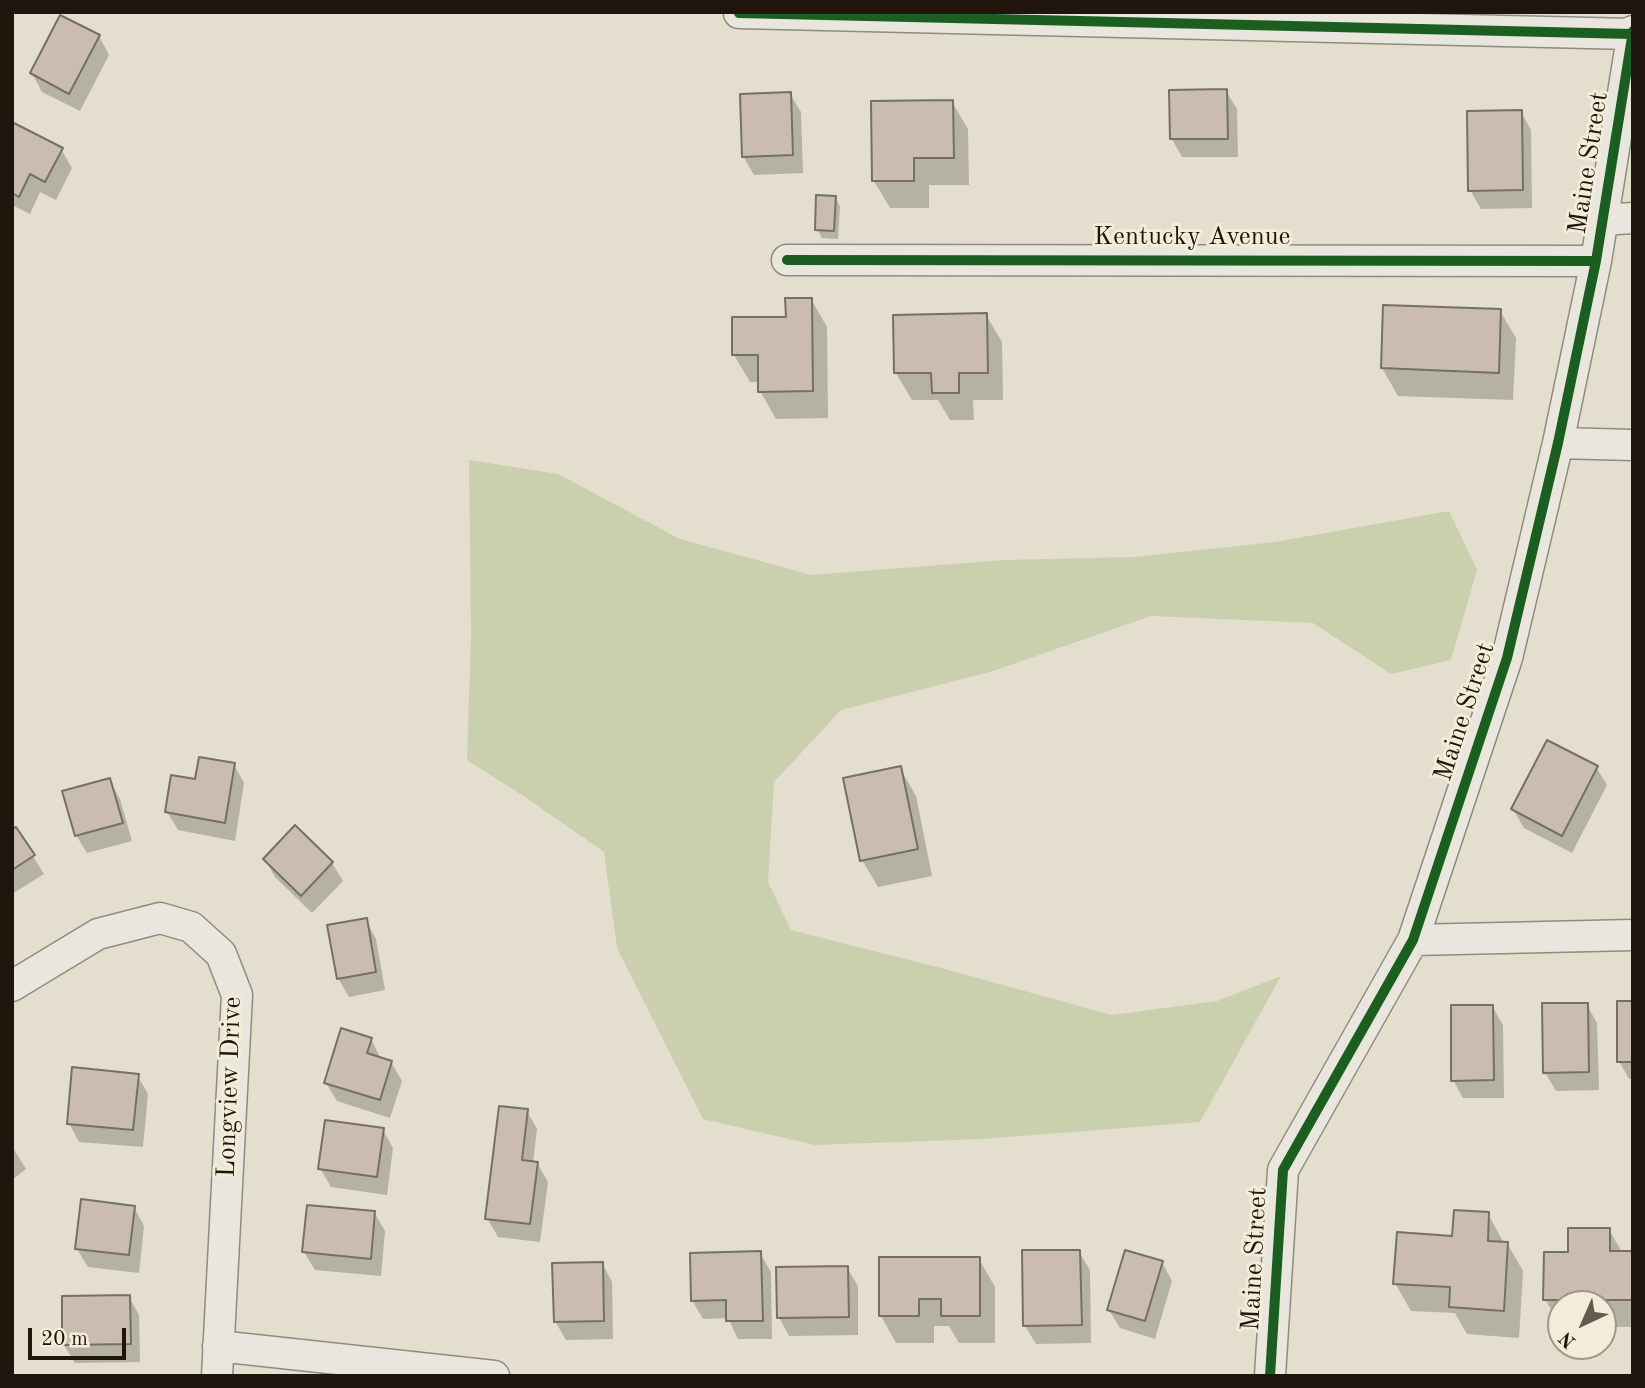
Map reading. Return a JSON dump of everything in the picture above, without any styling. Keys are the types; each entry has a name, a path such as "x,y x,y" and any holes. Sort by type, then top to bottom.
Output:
{"street":[{"path":"738,13 1632,33"},
{"name":"Maine Street","path":"1270,1376 1283,1171 1413,940 1507,658 1558,443 1596,261 1632,33"},
{"path":"1602,220 1633,218"},
{"name":"Kentucky Avenue","path":"788,260 1596,261"},
{"path":"1558,443 1633,445"},
{"name":"Longview Drive","path":"12,986 98,934 160,918 191,926 221,954 237,995 217,1376"},
{"path":"1413,940 1633,935"},
{"path":"218,1346 494,1376"}],"green space":[{"path":"469,460 558,474 680,539 811,575 1005,560 1135,557 1275,542 1449,511 1477,570 1451,660 1391,674 1313,623 1151,616 990,672 841,710 774,782 768,882 791,930 1112,1015 1217,1001 1281,976 1200,1122 983,1139 815,1145 703,1119 617,948 604,852 467,760 471,636"}],"building":[{"path":"60,15 100,35 69,94 30,73"},
{"path":"1227,89 1228,139 1170,139 1169,90"},
{"path":"791,92 793,155 742,157 740,94"},
{"path":"953,100 954,158 914,158 914,181 872,181 871,101"},
{"path":"1522,110 1523,190 1468,191 1467,111"},
{"path":"12,122 63,148 45,182 30,174 19,197 12,193"},
{"path":"816,195 836,196 834,231 815,230"},
{"path":"785,298 812,298 813,391 758,392 758,355 732,355 732,317 786,317"},
{"path":"1383,305 1501,309 1499,373 1381,368"},
{"path":"987,313 988,373 959,373 959,393 932,393 931,373 894,373 893,315"},
{"path":"1547,740 1598,766 1562,836 1511,809"},
{"path":"199,757 235,763 225,823 165,812 171,775 195,779"},
{"path":"901,766 918,849 860,861 843,778"},
{"path":"110,778 123,823 75,836 62,791"},
{"path":"295,825 333,862 301,896 263,859"},
{"path":"16,827 35,855 12,870 12,829"},
{"path":"367,918 376,972 337,979 327,925"},
{"path":"1617,1001 1633,1001 1633,1062 1617,1062"},
{"path":"1542,1003 1588,1003 1589,1072 1543,1073"},
{"path":"1451,1005 1493,1005 1494,1080 1451,1081"},
{"path":"341,1028 372,1038 367,1053 392,1061 380,1100 324,1083"},
{"path":"72,1067 139,1074 133,1130 67,1124"},
{"path":"499,1106 528,1109 522,1160 538,1162 530,1224 485,1219"},
{"path":"325,1120 384,1128 377,1177 318,1169"},
{"path":"81,1199 135,1206 129,1255 75,1249"},
{"path":"307,1205 375,1211 371,1259 302,1252"},
{"path":"1454,1210 1489,1212 1488,1241 1508,1242 1504,1311 1449,1307 1450,1287 1393,1284 1397,1232 1452,1236"},
{"path":"1568,1228 1610,1228 1610,1251 1633,1251 1633,1300 1617,1300 1617,1290 1547,1290 1547,1300 1543,1300 1544,1252 1568,1252"},
{"path":"1022,1250 1080,1250 1082,1325 1023,1326"},
{"path":"1125,1250 1163,1261 1145,1321 1107,1310"},
{"path":"761,1251 763,1321 726,1321 726,1300 691,1301 690,1253"},
{"path":"879,1257 980,1257 980,1316 941,1316 941,1299 919,1299 919,1316 879,1316"},
{"path":"603,1262 604,1321 554,1322 552,1263"},
{"path":"848,1266 849,1317 777,1318 776,1267"},
{"path":"130,1295 131,1344 62,1345 62,1296"}],"cycle path":[{"path":"739,13 1632,34"},
{"path":"1270,1376 1283,1170 1413,940 1507,658 1558,443 1596,261 1633,31"},
{"path":"787,260 1596,261"}]}
